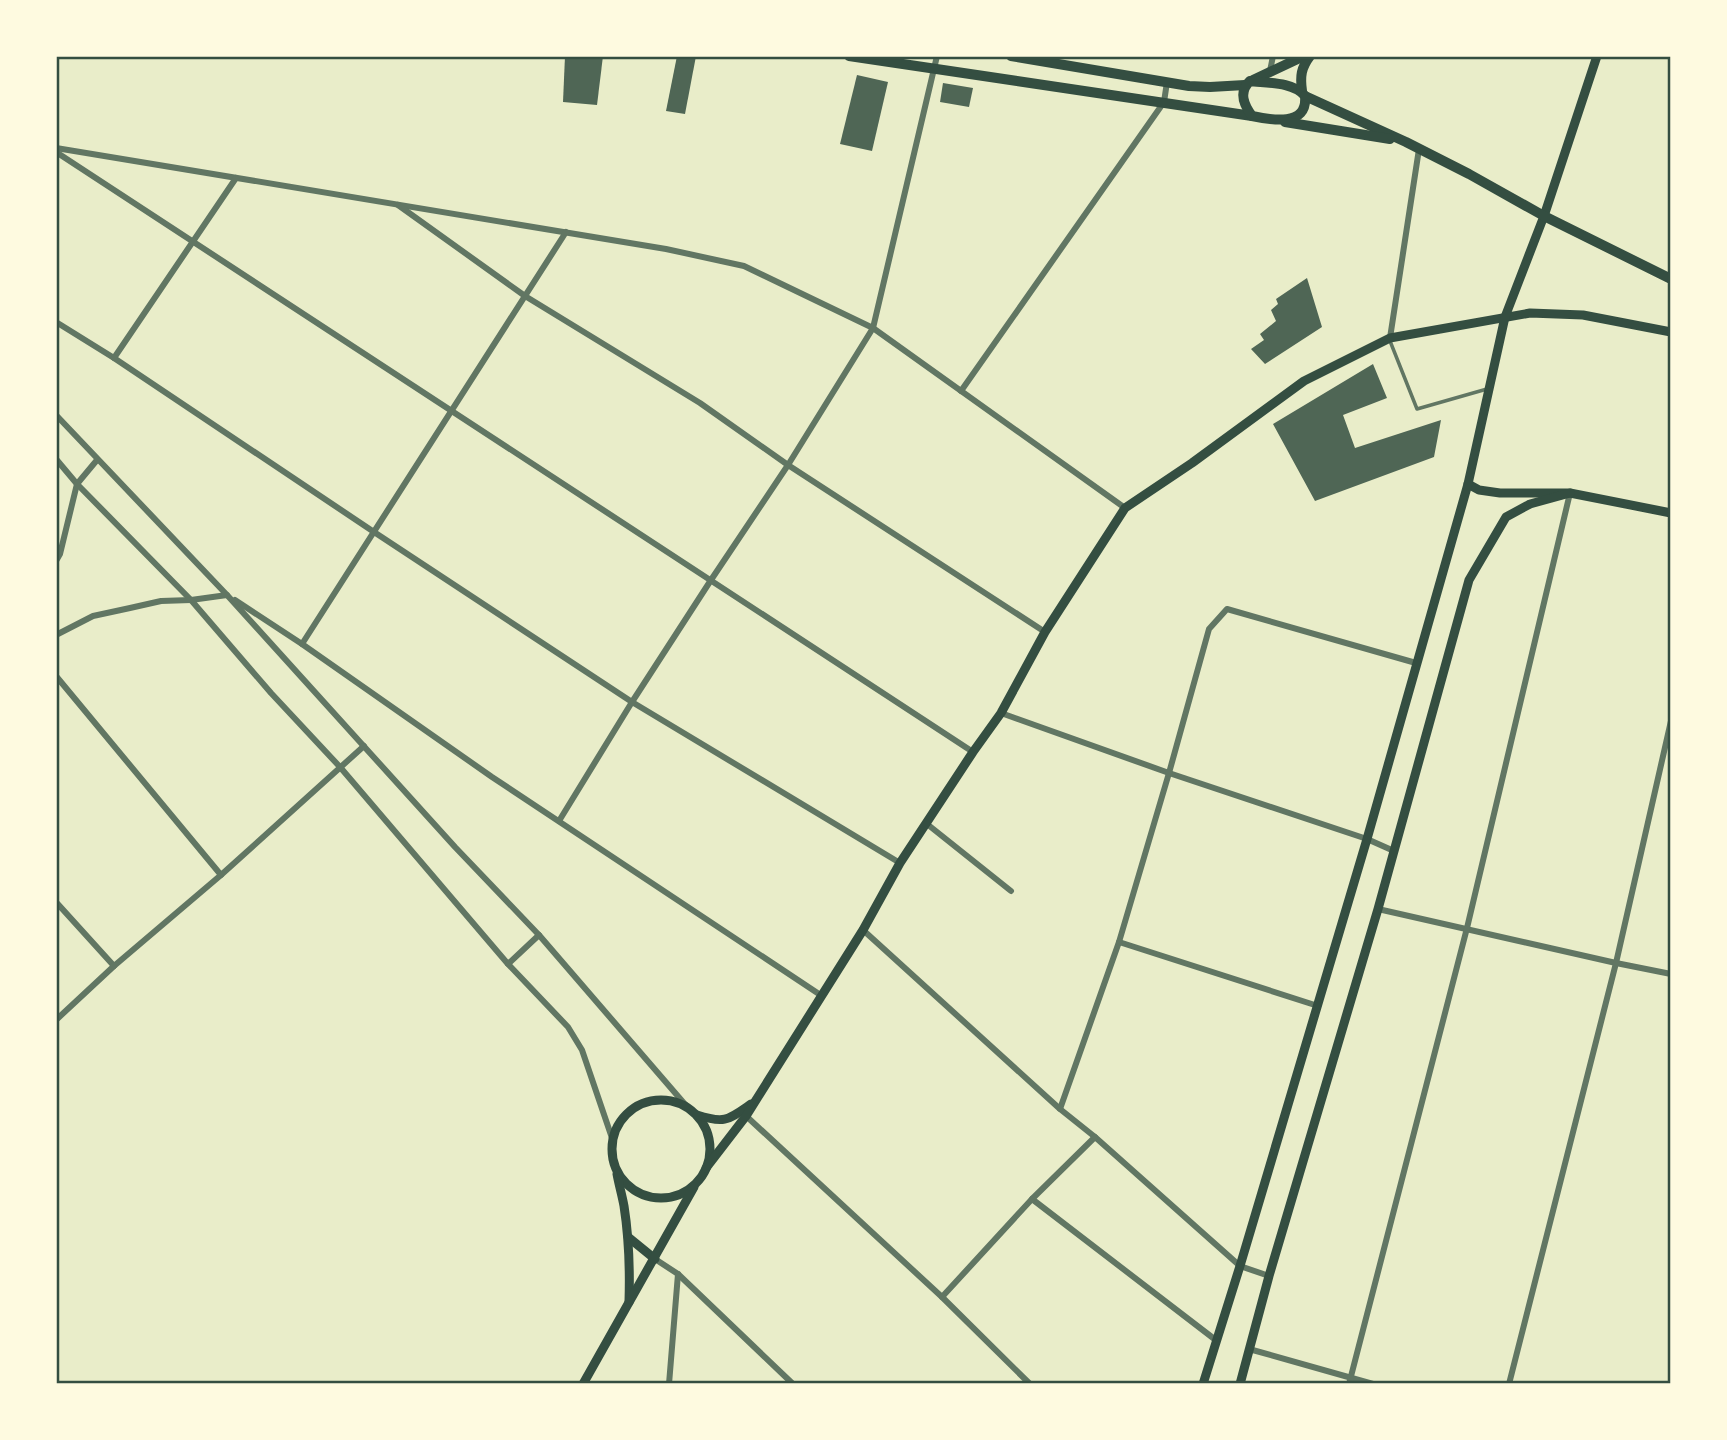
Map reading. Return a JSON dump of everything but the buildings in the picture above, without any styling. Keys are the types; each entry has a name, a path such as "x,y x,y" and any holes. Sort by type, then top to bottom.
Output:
{"main road":[{"path":"849,56 1164,102 1406,142"},
{"path":"1011,56 1210,87 1248,83 1280,85 1406,142 1544,216 1671,279"},
{"path":"1252,116 1243,97 1248,83 1304,56"},
{"path":"1284,121 1296,116 1305,106 1300,74 1310,56"},
{"path":"1203,1384 1318,1006 1468,484 1505,317 1544,216 1597,56"},
{"path":"583,1384 706,1168 755,1101 822,996 900,863 1001,713 1045,632 1125,508 1304,381 1390,338 1530,313 1583,315 1671,331"},
{"path":"1468,484 1479,490 1500,492 1570,492 1671,513"},
{"path":"1240,1384 1269,1276 1378,909 1469,580 1506,517 1530,503 1570,492"},
{"path":"628,1304 628,1237 624,1205 612,1154 612,1138 618,1123 629,1111 643,1102 659,1099 675,1101 709,1119 726,1120 743,1114"},
{"path":"693,1112 704,1124 708,1135 710,1146 706,1168"},
{"path":"616,1170 625,1183 638,1192 654,1197 670,1197 686,1191 698,1181"},
{"path":"628,1237 655,1258"}],"street":[{"path":"559,821 632,702 788,466 873,328 937,56"},
{"path":"1270,72 1273,56"},
{"path":"961,391 1164,102 1167,82"},
{"path":"1390,338 1419,149"},
{"path":"56,150 566,232 744,266 873,328 1125,508"},
{"path":"56,150 974,751"},
{"path":"114,358 236,178"},
{"path":"397,204 525,296 700,403 788,466 1045,632"},
{"path":"302,644 566,232"},
{"path":"56,322 632,702 900,863"},
{"path":"56,415 227,595 455,847 539,935 693,1112"},
{"path":"56,459 77,484 191,600 271,693 340,767 508,964 568,1027 582,1050 612,1138"},
{"path":"56,561 61,554 77,484 97,460"},
{"path":"1350,1381 1467,928 1570,492"},
{"path":"56,635 93,617 162,601 227,595 492,777 822,996"},
{"path":"1060,1109 1119,942 1209,629 1227,609 1416,663"},
{"path":"56,676 221,875"},
{"path":"1001,713 1367,839 1394,851"},
{"path":"1509,1384 1616,963 1671,721"},
{"path":"56,1020 364,746"},
{"path":"927,824 1011,891"},
{"path":"56,902 114,966"},
{"path":"1378,909 1671,974"},
{"path":"863,930 1060,1109 1240,1266 1269,1276"},
{"path":"508,964 539,935"},
{"path":"1119,942 1318,1006"},
{"path":"743,1114 942,1297 1030,1384"},
{"path":"942,1297 1032,1199 1095,1137"},
{"path":"1032,1199 1217,1340"},
{"path":"655,1258 678,1274 793,1384"},
{"path":"669,1384 678,1274"},
{"path":"1249,1349 1350,1381 1373,1384"}],"lane":[{"path":"1390,338 1417,409 1489,388"}]}
